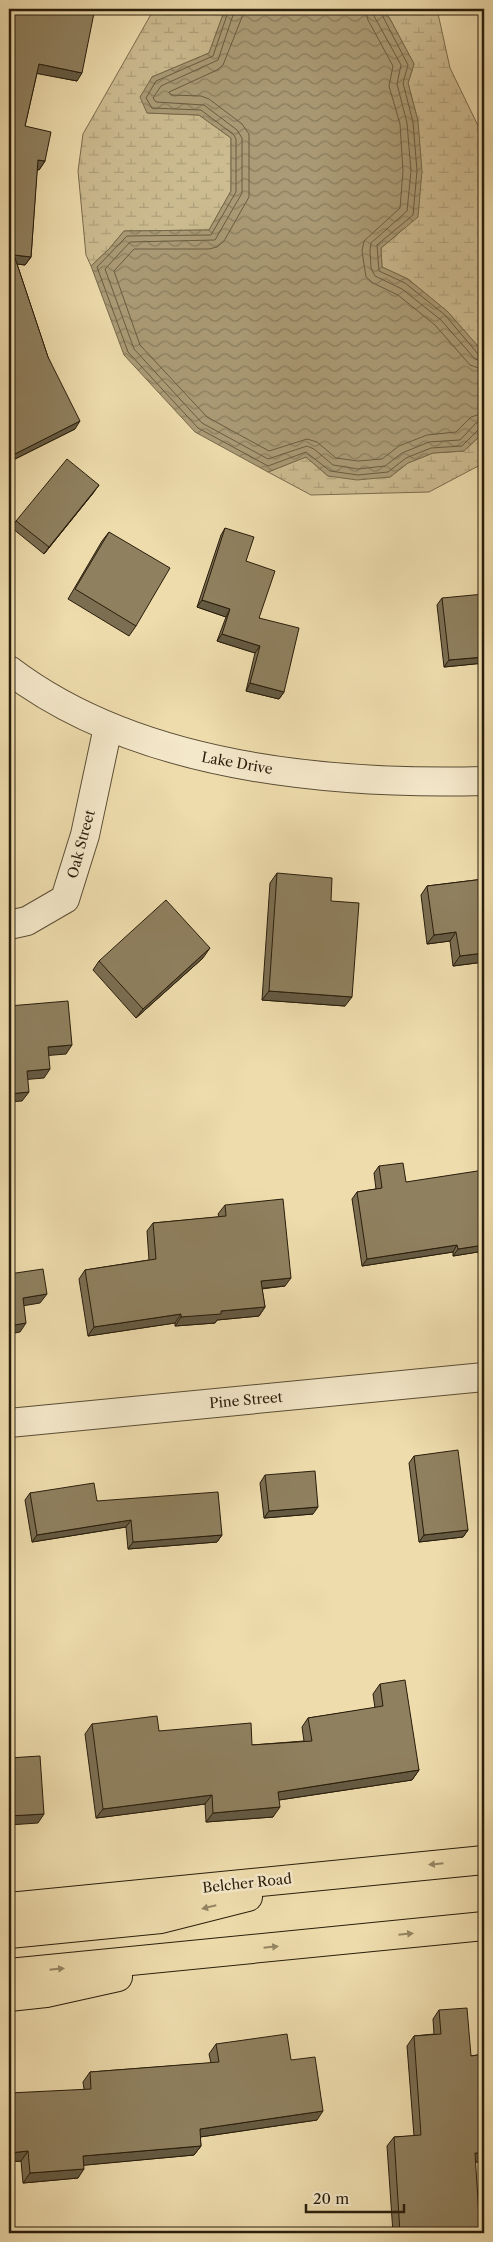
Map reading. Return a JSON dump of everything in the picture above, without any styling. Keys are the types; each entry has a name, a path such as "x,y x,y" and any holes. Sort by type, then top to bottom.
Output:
{"main road":[{"name":"Belcher Road","path":"9,1907 484,1860"},
{"path":"9,1934 161,1918 342,1874"},
{"path":"9,1888 273,1880"},
{"path":"9,1973 484,1926"},
{"path":"9,1997 46,1993 234,1951"}],"street":[{"name":"Lake Drive","path":"9,670 30,686 108,727 201,758 309,775 433,782 484,781"},
{"name":"Oak Street","path":"9,924 27,921 65,899 85,835 108,727"},
{"name":"Pine Street","path":"9,1423 484,1377"}],"green space":[{"path":"154,9 225,9 209,53 152,77 148,113 199,115 231,138 231,191 209,230 124,231 91,266 86,255 78,171 83,134"},
{"path":"383,9 437,9 450,68 484,138 484,353 448,312 408,279 382,267 381,248 397,235 418,121 408,83 414,64"},
{"path":"484,427 484,463 429,492 311,495 268,472 306,457 328,476 390,477 408,463 433,453 464,451 481,435"}],"water":[{"path":"225,9 383,9 390,19 414,64 408,83 418,121 422,171 418,217 381,248 382,267 408,279 448,312 484,353 484,427 481,435 464,451 433,453 408,463 390,477 357,480 328,476 306,457 268,472 195,432 124,355 91,266 124,231 209,230 231,191 231,138 199,115 147,113 140,97 152,77 209,53"}],"building":[{"path":"12,9 73,9 94,13 82,73 39,64 25,126 51,132 45,161 38,160 31,257 14,255 48,357 80,421 9,457 9,79 13,59 9,58 9,27"},
{"path":"67,459 99,485 49,547 16,521"},
{"path":"225,528 254,537 246,561 275,571 259,618 299,628 284,692 250,683 260,646 222,634 230,609 202,600"},
{"path":"109,532 170,568 136,626 75,589"},
{"path":"484,594 484,657 449,660 442,598"},
{"path":"277,873 332,878 331,901 359,903 352,997 269,991"},
{"path":"484,879 484,953 460,956 456,932 434,935 427,886"},
{"path":"166,900 210,948 143,1009 99,961"},
{"path":"68,1001 72,1045 48,1047 50,1069 27,1071 29,1092 9,1094 9,1006"},
{"path":"403,1163 406,1182 484,1170 484,1245 458,1249 457,1245 367,1259 357,1192 382,1188 379,1166"},
{"path":"283,1199 291,1278 261,1281 265,1307 221,1311 221,1314 181,1317 181,1314 94,1327 85,1270 156,1259 153,1223 226,1216 225,1205"},
{"path":"43,1269 47,1294 23,1298 26,1323 9,1326 9,1274"},
{"path":"458,1450 468,1530 424,1535 414,1456"},
{"path":"315,1471 318,1507 269,1511 265,1475"},
{"path":"94,1483 97,1501 218,1492 222,1535 133,1542 131,1520 37,1535 30,1493"},
{"path":"405,1680 419,1770 278,1792 280,1807 213,1813 212,1795 103,1809 92,1724 157,1716 159,1731 251,1723 252,1745 312,1741 308,1718 383,1706 380,1684"},
{"path":"40,1756 44,1814 9,1816 9,1758"},
{"path":"467,2008 471,2056 484,2054 484,2153 475,2153 480,2233 400,2233 394,2137 421,2135 414,2036 441,2034 439,2010"},
{"path":"287,2034 291,2060 315,2057 323,2111 200,2129 201,2146 83,2156 84,2169 30,2173 28,2151 9,2153 9,2093 91,2089 90,2072 219,2062 216,2044"}]}
